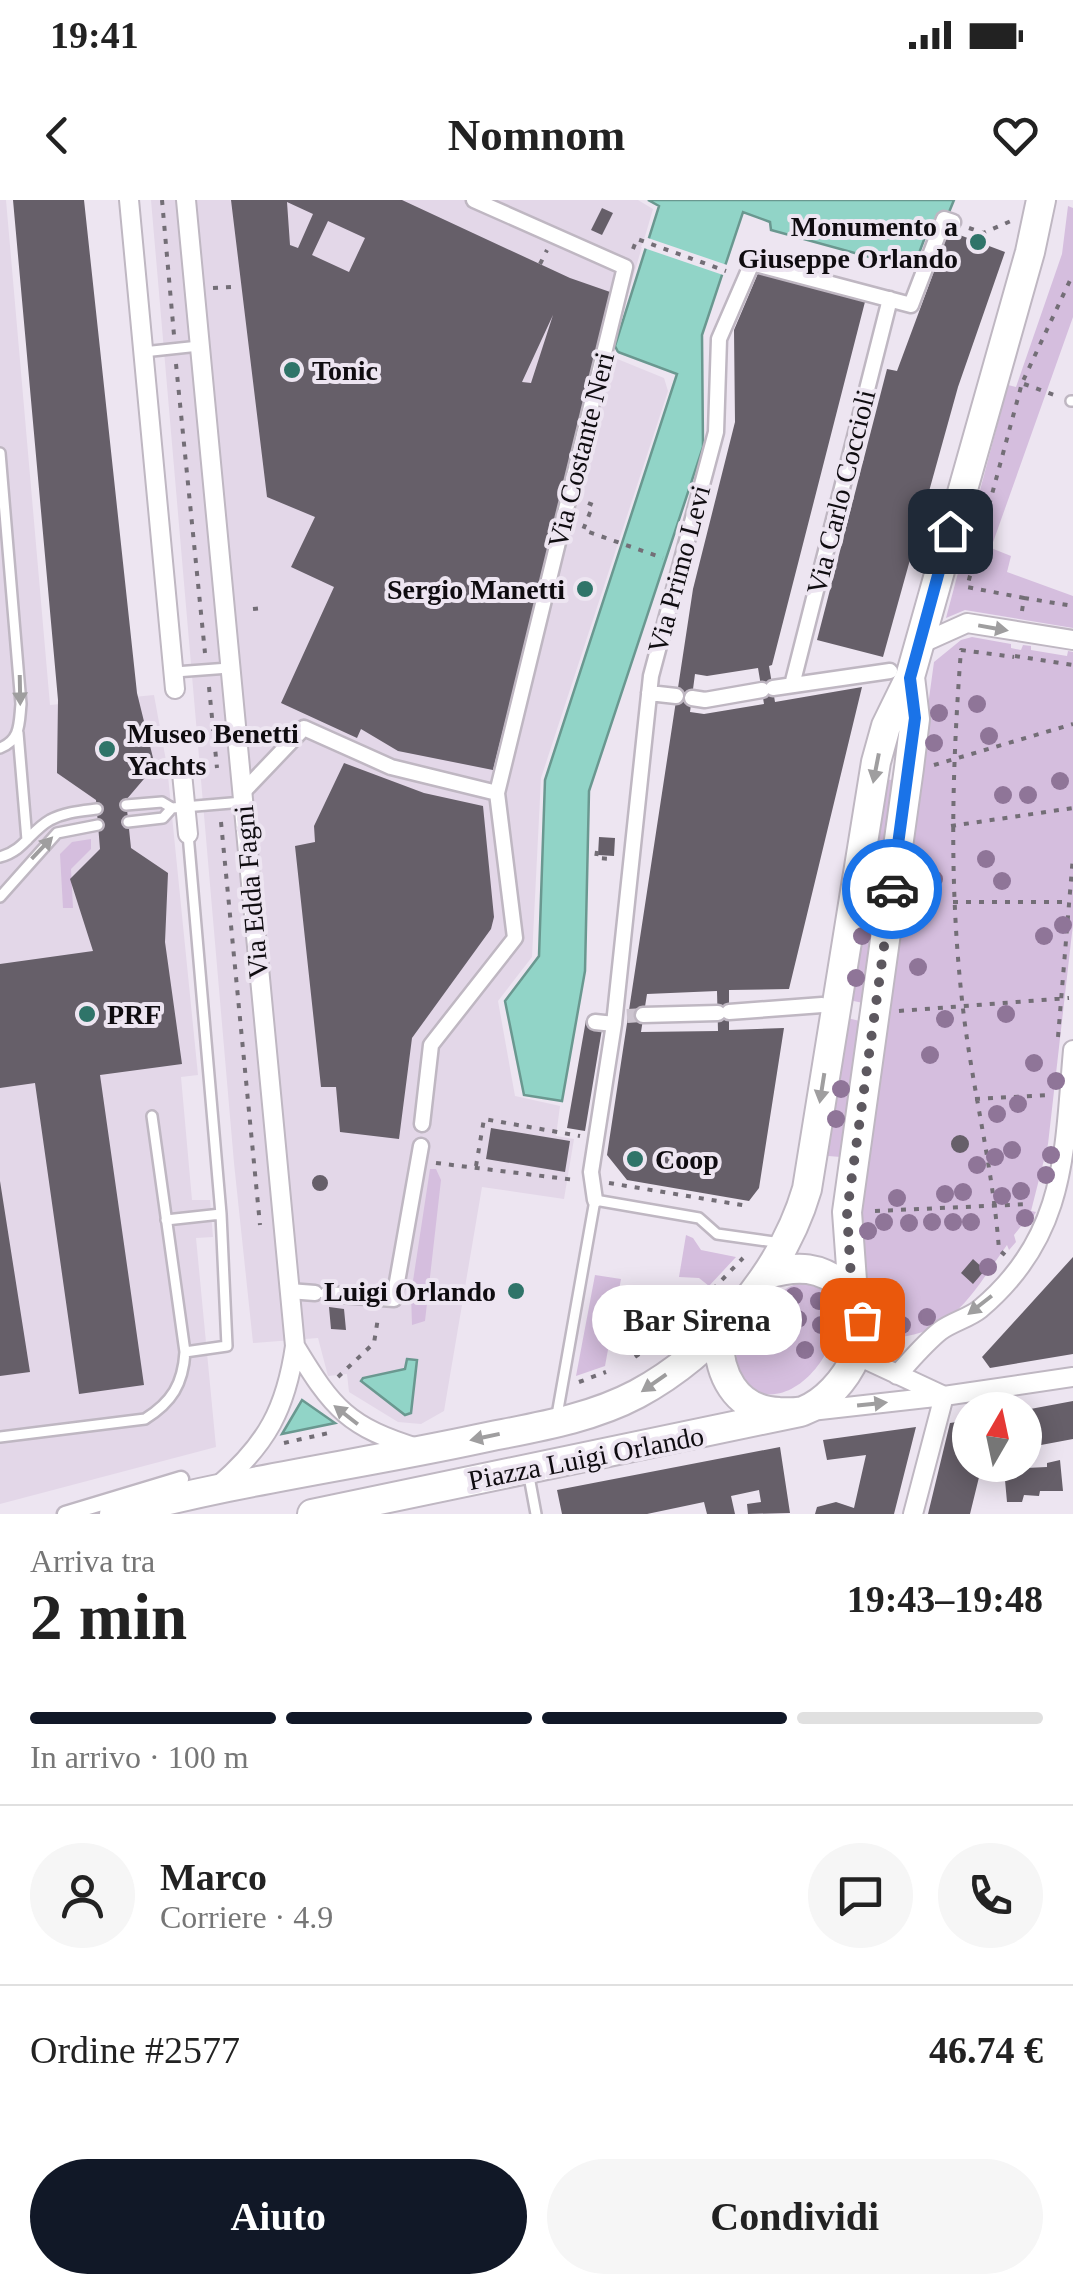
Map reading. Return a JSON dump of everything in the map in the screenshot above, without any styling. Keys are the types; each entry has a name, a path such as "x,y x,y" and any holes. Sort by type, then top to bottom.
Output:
{"main road":[{"path":"900,674 915,718 847,1212 852,1294 862,1320 856,1355 832,1390 800,1412 754,1408 731,1389 720,1362 719,1333 773,1242 796,1223 807,1188 876,762 900,674 918,645 1040,206"},
{"path":"756,1271 799,1266 818,1270 852,1294"},
{"name":"Piazza Luigi Orlando","path":"114,1514 425,1450 558,1410 599,1410 640,1392 719,1333"},
{"name":"Piazza Luigi Orlando","path":"312,1514 382,1507 528,1468 800,1412"}],"street":[{"path":"129,200 174,681"},
{"name":"Via Edda Fagni","path":"186,200 295,1346 285,1397 268,1432 211,1492"},
{"name":"Via Costante Neri","path":"474,200 625,267 497,793"},
{"path":"890,299 912,305 944,219 953,222"},
{"name":"Via Primo Levi","path":"595,1200 591,1172 596,1139 625,1018 649,692 716,432 720,339 752,263 890,299"},
{"name":"Via Carlo Coccioli","path":"792,685 890,299"},
{"path":"918,645 968,623 1073,640"},
{"path":"649,692 704,700 792,685 900,674"},
{"path":"242,797 304,728 391,767 497,793 515,938 431,1045 422,1124"},
{"name":"Via Edda Fagni","path":"182,773 179,808 188,834"},
{"path":"595,1022 822,1005"},
{"path":"896,1374 944,1328 978,1312 1019,1269 1056,1196 1062,1171 1073,1050"},
{"path":"289,1291 394,1299 421,1146"},
{"name":"Via Edda Fagni","path":"295,1346 338,1410 369,1430 425,1450"},
{"path":"856,1355 944,1396"},
{"path":"800,1412 1073,1377"},
{"path":"913,1514 944,1396"},
{"path":"65,1514 181,1479"}],"lane":[{"path":"143,352 199,346"},
{"path":"0,454 21,685 18,733 27,841"},
{"path":"174,681 232,668"},
{"path":"0,748 10,744 18,733"},
{"path":"128,822 163,818 179,808 242,797"},
{"path":"126,805 162,802 179,808"},
{"path":"0,857 17,853 51,820 71,812 97,809"},
{"path":"0,897 57,833 98,825"},
{"name":"Via Edda Fagni","path":"184,1352 227,1346 221,1214 188,834"},
{"path":"0,1437 146,1419 164,1407 178,1388 184,1352 152,1116"},
{"path":"595,1200 700,1218 718,1234 773,1242"},
{"name":"Via Primo Levi","path":"558,1410 595,1200"},
{"path":"166,1220 221,1214"},
{"path":"528,1468 536,1514"}],"path":[{"path":"162,200 173,328"},
{"path":"953,222 983,233 1011,221"},
{"path":"634,248 637,239 732,274"},
{"path":"1073,274 1022,383 967,587 1073,606"},
{"path":"211,279 212,288 233,286"},
{"path":"177,370 206,660"},
{"path":"1015,379 1072,401"},
{"path":"592,507 583,530 672,562"},
{"path":"1020,621 1024,598"},
{"path":"253,609 263,608"},
{"path":"1014,657 1017,642"},
{"path":"1019,1269 999,1250 996,1207 962,1006 951,826 962,650 1073,665"},
{"path":"207,675 217,769"},
{"path":"922,769 1073,724"},
{"path":"951,826 1073,808"},
{"path":"222,827 261,1234"},
{"path":"597,851 596,858 616,859"},
{"path":"1058,1037 1073,856"},
{"path":"953,902 1070,902"},
{"path":"884,1013 1069,998"},
{"path":"975,1098 1053,1095"},
{"path":"476,1166 484,1119 596,1139"},
{"path":"552,1138 553,1131"},
{"path":"546,1176 547,1169"},
{"path":"860,1211 1038,1202"},
{"path":"756,1271 773,1242"},
{"path":"695,1308 743,1258"},
{"path":"330,1384 374,1343 378,1318"},
{"path":"635,1356 660,1339"},
{"path":"630,1368 666,1343"},
{"path":"575,1384 606,1372"},
{"path":"558,1410 611,1378"},
{"path":"278,1444 343,1430"}],"shaded area":[{"path":"0,200 6,200 50,705 154,695 167,766 198,1075 181,1077 192,1200 210,1200 213,1237 196,1238 216,1447 0,1504"},
{"path":"151,200 638,200 653,209 610,356 664,378 668,391 541,778 532,957 498,1001 515,1096 560,1106 556,1136 574,1139 564,1199 482,1187 444,1411 421,1424 398,1422 349,1392 347,1374 328,1376 318,1338 253,1343"},
{"path":"648,200 954,200 947,217 939,215 930,224 913,269 771,230 770,222 743,212 702,335 703,447 589,791 585,971 562,1101 524,1095 505,1001 539,956 545,780 677,374 618,352 615,346 659,206"},
{"path":"1068,206 1073,208 1073,317 991,548 1011,556 1007,572 1073,596 1073,628 965,610 946,618 1008,385 1016,387 1062,254"},
{"path":"972,637 1011,644 1011,648 1021,650 1023,645 1067,656 1068,651 1073,652 1073,924 1048,1144 1031,1211 1036,1212 1028,1225 1022,1225 1014,1235 1016,1242 1009,1250 1007,1245 968,1299 939,1325 921,1333 875,1337 869,1294 860,1267 857,1224 934,662 961,640"},
{"path":"882,779 892,780 863,1003 849,1000"},
{"path":"91,839 91,849 71,869 73,908 63,908 60,854 72,842"},
{"path":"847,1018 860,1021 841,1157 828,1156"},
{"path":"430,1169 436,1169 441,1180 425,1321 412,1325 411,1294"},
{"path":"686,1235 701,1250 736,1257 709,1286 699,1278 679,1277"},
{"path":"595,1275 621,1279 605,1366 576,1376"},
{"path":"801,1283 822,1291 833,1305 835,1324 830,1345 819,1365 803,1381 785,1392 765,1394 744,1381 737,1365 738,1348 778,1295"},
{"path":"407,1359 417,1360 411,1413 405,1415 361,1381 405,1369"},
{"path":"302,1400 335,1423 282,1434"}],"pier":[{"path":"645,237 730,266 726,276 641,247"}],"building":[{"path":"13,200 84,200 137,693 155,766 126,800 131,848 168,873 165,942 182,1064 100,1075 144,1385 79,1394 35,1083 0,1088 0,964 93,951 70,879 100,849 96,800 57,773 58,700"},
{"path":"231,200 402,200 570,278 613,293 493,770 398,751 361,729 357,738 281,703 334,587 291,567 315,517 267,497","holes":["287,202 313,214 298,248 290,245","328,221 365,238 349,272 312,255","553,315 531,383 522,382"]},
{"path":"602,208 613,213 602,235 591,230"},
{"path":"949,231 1005,252 958,387 883,657 817,640 887,369 897,371"},
{"path":"759,271 867,294 769,666 775,702 862,687 789,989 729,990 729,1030 784,1028 759,1188 749,1201 627,1180 607,1155 693,589 735,422 734,330","holes":["758,668 764,704 704,714 690,712 695,674 707,676","717,991 718,1031 641,1032 647,994"]},
{"path":"344,763 424,793 483,806 494,917 491,929 412,1038 399,1139 340,1132 336,1087 321,1087 295,846 315,842 314,826"},
{"path":"599,837 615,838 614,856 598,855"},
{"path":"586,1020 603,1023 585,1131 567,1128"},
{"path":"491,1128 570,1141 565,1172 486,1159"},
{"path":"960,1135 967,1137 967,1151 960,1153 953,1151 951,1144 953,1137"},
{"path":"320,1175 328,1183 320,1191 312,1183"},
{"path":"0,1181 30,1372 0,1376"},
{"path":"1073,1257 1073,1354 990,1368 982,1357"},
{"path":"973,1259 985,1270 973,1284 961,1273"},
{"path":"329,1307 344,1309 346,1330 331,1329"},
{"path":"1073,1401 1073,1439 1042,1445 1042,1407"},
{"path":"950,1423 952,1482 978,1482 970,1514 928,1514"},
{"path":"916,1427 894,1514 815,1514 817,1507 836,1502 854,1508 866,1455 827,1460 823,1440"},
{"path":"780,1447 790,1513 748,1514 747,1504 761,1502 759,1490 731,1496 735,1514 707,1514 704,1502 647,1514 562,1514 557,1490"},
{"path":"1060,1460 1063,1491 1040,1491 1039,1496 1024,1495 1022,1502 1007,1502 1005,1482 1042,1482 1042,1467 1047,1467 1047,1463"}],"tunnel":[{"path":"627,1016 643,1015"}],"way so far":[{"path":"862,1320 852,1294 847,1212 892,889"}],"place":[{"name":"Monumento a Giuseppe Orlando","path":"978,242"},
{"name":"Tonic","path":"292,370"},
{"name":"Sergio Manetti","path":"585,589"},
{"name":"Museo Benetti Yachts","path":"107,749"},
{"name":"PRF","path":"87,1014"},
{"name":"Coop","path":"635,1159"},
{"name":"Luigi Orlando","path":"516,1291"},
{"name":"Bar Sirena","path":"862,1320"}],"route":[{"path":"892,889 915,718 910,678 950,531"}]}
